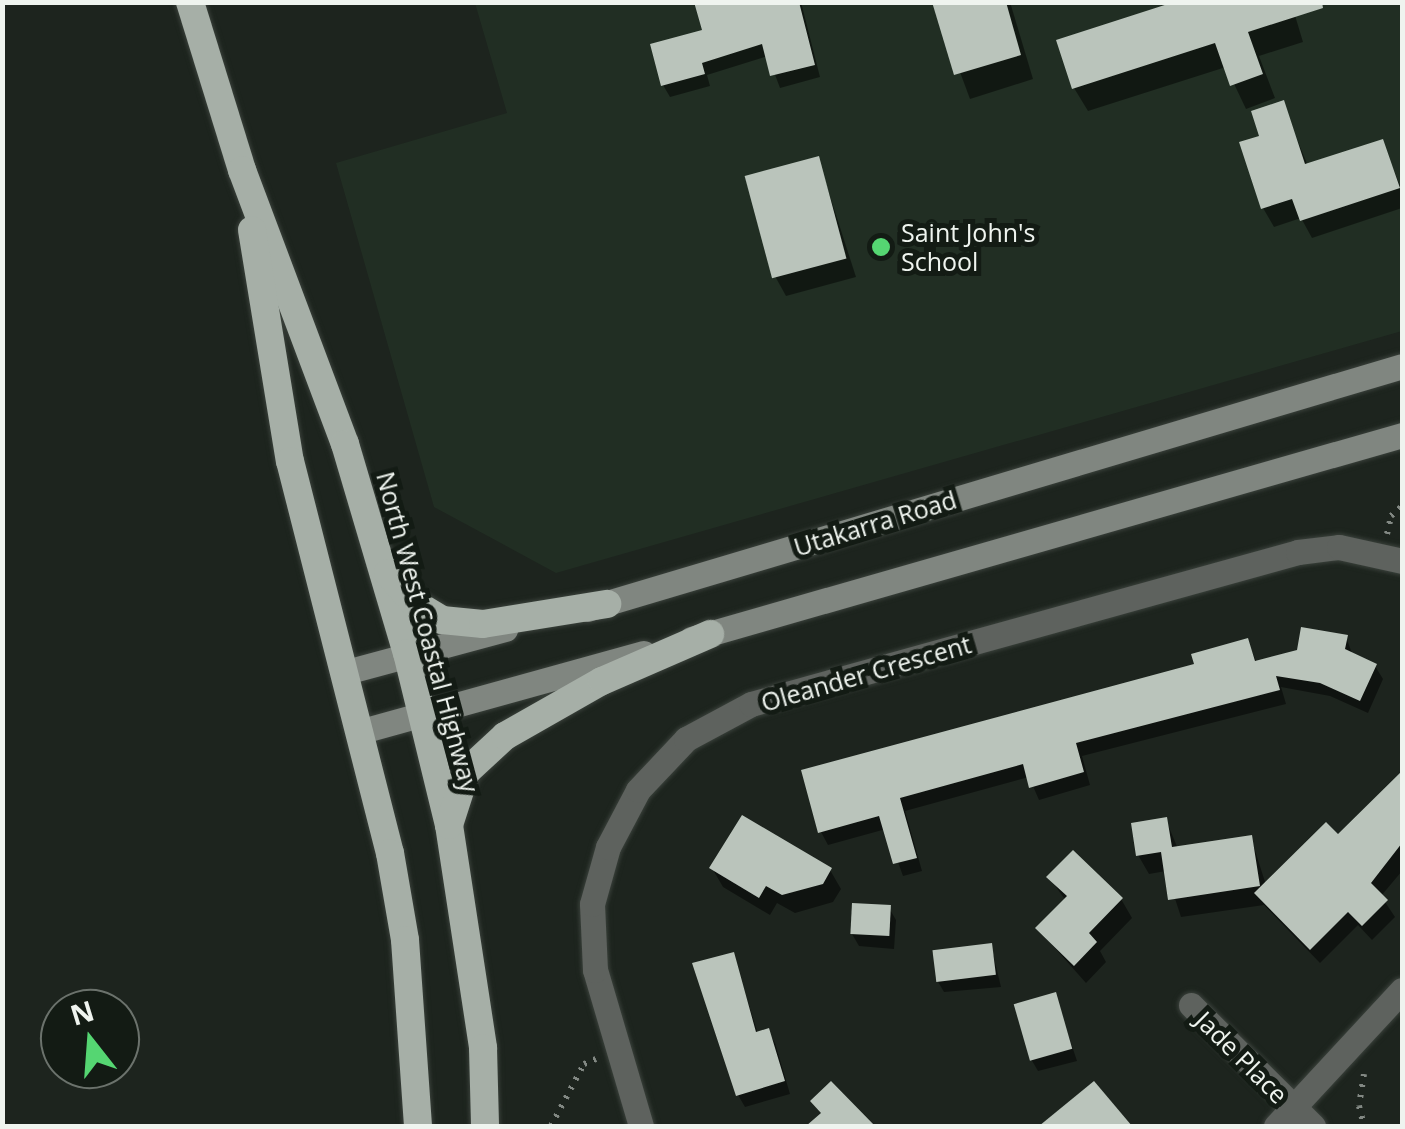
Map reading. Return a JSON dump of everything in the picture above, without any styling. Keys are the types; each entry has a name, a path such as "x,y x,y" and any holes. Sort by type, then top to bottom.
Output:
{"highway":[{"name":"North West Coastal Highway","path":"190,2 242,170 345,444 407,653 448,824 484,1048 484,1126"},
{"name":"North West Coastal Highway","path":"242,170 290,460 362,731 405,940 418,1126"},
{"path":"384,568 414,603 442,620 483,624 606,604"},
{"path":"448,824 466,772 504,736 602,681 710,634"}],"main road":[{"name":"Utakarra Road","path":"346,672 606,604 1402,366"},
{"path":"362,731 1402,436"}],"street":[{"name":"Oleander Crescent","path":"641,1126 596,970 592,904 608,846 638,790 686,740 751,704 1298,552 1339,547 1402,560"},
{"path":"1284,1118 1402,990"},
{"name":"Jade Place","path":"1191,1006 1284,1118 1313,1126"}],"path":[{"path":"1387,534 1391,516 1402,506"},
{"path":"551,1126 584,1064 596,1060"},
{"path":"1364,1126 1358,1106 1365,1064"}],"shaded area":[{"name":"Saint John's School","path":"475,3 1402,3 1402,331 556,573 434,507 336,163 507,113"}],"building":[{"path":"694,2 799,2 815,65 770,76 762,44 702,63 705,74 661,86 650,44 702,30"},
{"path":"932,2 1006,2 1021,55 954,75"},
{"path":"1174,2 1322,2 1323,8 1248,32 1263,74 1230,86 1215,43 1072,89 1056,40"},
{"path":"1284,100 1305,164 1383,139 1400,188 1300,221 1292,199 1261,209 1239,142 1259,136 1251,111"},
{"path":"819,156 846,258 772,278 745,176"},
{"path":"1301,627 1348,635 1345,649 1377,664 1360,701 1320,683 1276,676 1280,690 1076,743 1084,772 1029,788 1023,764 900,798 917,858 893,864 879,816 818,833 801,770 1194,664 1191,654 1248,638 1255,661 1297,650"},
{"path":"1402,771 1402,843 1371,883 1388,900 1362,926 1348,912 1310,950 1254,893 1326,822 1338,834"},
{"path":"742,815 832,868 823,884 782,895 766,886 759,898 709,868"},
{"path":"1167,817 1172,847 1252,835 1260,886 1168,900 1161,852 1136,856 1131,823"},
{"path":"1073,850 1123,898 1089,933 1097,942 1074,966 1035,928 1067,896 1046,877"},
{"path":"852,903 891,905 889,936 850,934"},
{"path":"992,943 996,975 936,982 932,950"},
{"path":"734,952 756,1032 769,1028 785,1081 736,1096 692,963"},
{"path":"1056,992 1072,1049 1030,1061 1014,1004"},
{"path":"831,1081 875,1126 806,1126 821,1113 810,1101"},
{"path":"1094,1081 1132,1126 1039,1126"}],"place":[{"name":"Saint John's School","path":"881,247"}]}
